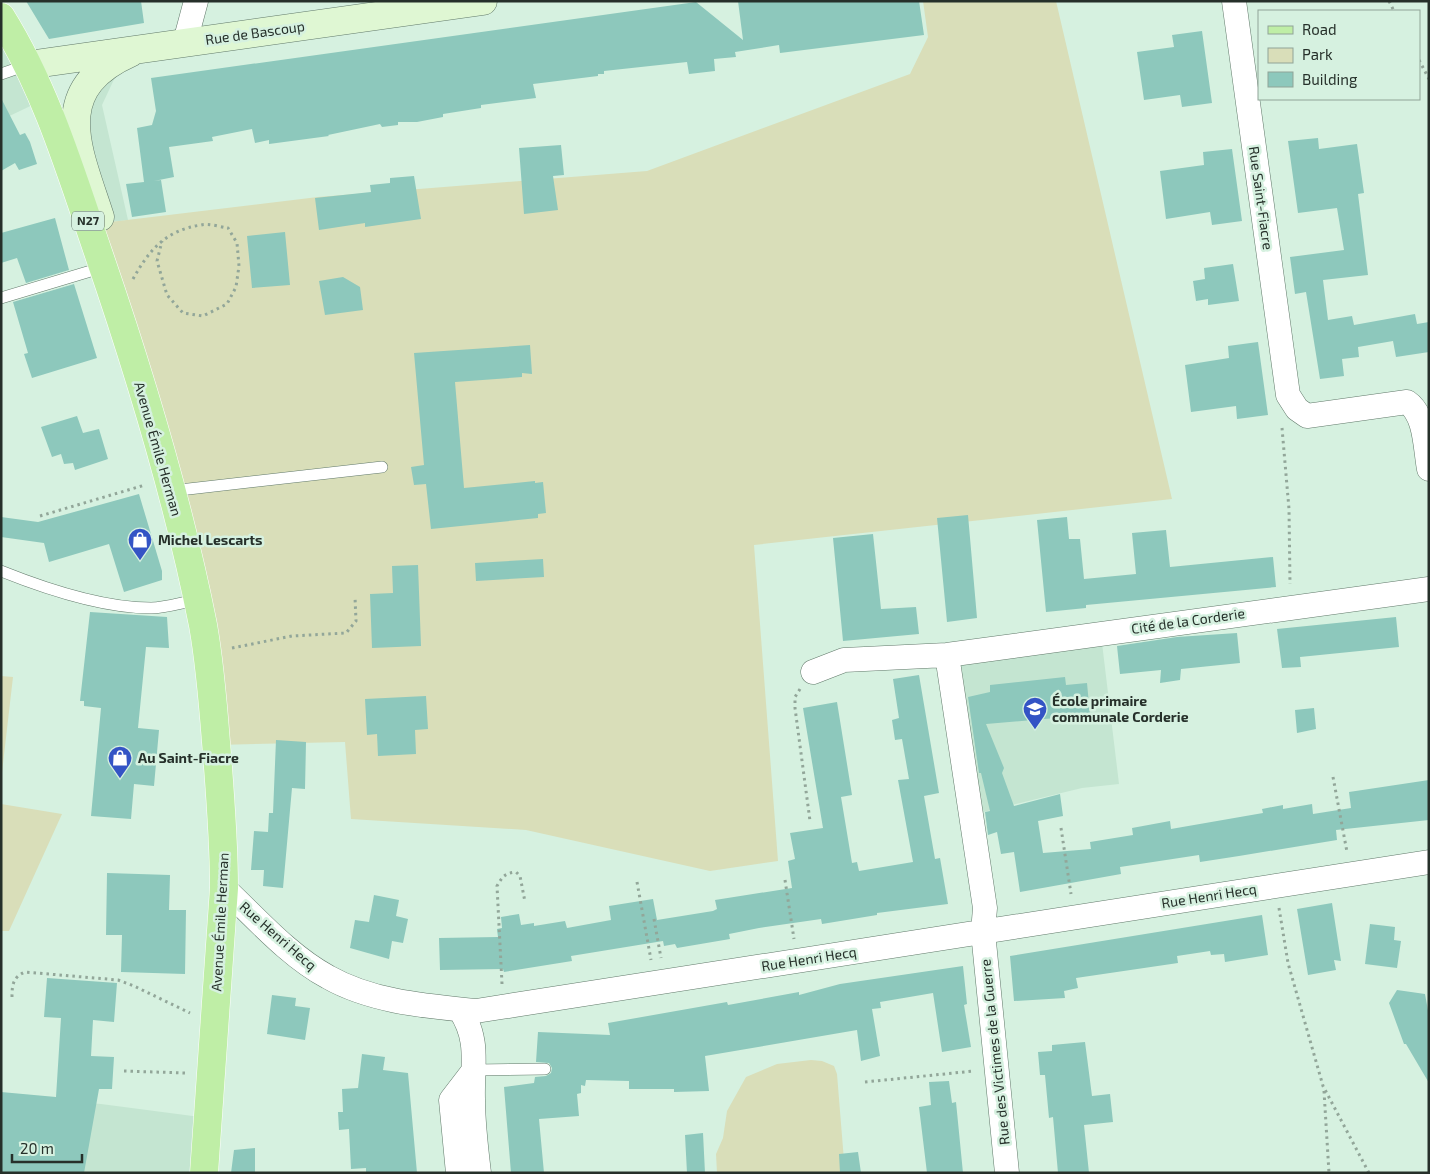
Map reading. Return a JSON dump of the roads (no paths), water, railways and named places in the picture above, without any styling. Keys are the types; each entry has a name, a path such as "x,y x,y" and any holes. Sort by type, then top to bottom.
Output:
{"main road":[{"name":"Rue de Bascoup","path":"28,64 483,1"},
{"name":"Avenue Émile Herman","path":"1,18 28,64 69,165 104,268 170,485 197,600 207,653 222,826 224,888 204,1173"},
{"path":"138,380 137,338 131,310 80,155 74,124 78,102 88,85 120,58 140,49"}],"street":[{"path":"185,42 196,1"},
{"name":"Rue Saint-Fiacre","path":"1234,1 1288,396 1297,409 1307,416 1407,402 1418,414 1429,469"},
{"name":"Cité de la Corderie","path":"813,672 844,660 947,655 1429,589"},
{"path":"947,655 985,908 983,932"},
{"name":"Rue Henri Hecq","path":"224,888 269,931 327,977 359,991 388,999 476,1011 1429,862"},
{"name":"Rue des Victimes de la Guerre","path":"983,932 1007,1173"},
{"path":"474,1038 478,1027 497,1008"},
{"path":"460,1010 474,1038 473,1107 479,1173"},
{"path":"458,1173 451,1100 474,1070"}],"lane":[{"path":"1,74 28,64"},
{"path":"1,298 104,268"},
{"path":"170,485 382,467"},
{"path":"1,571 35,584 120,606 154,608 197,600"},
{"path":"474,1070 545,1069"}],"place":[{"name":"Michel Lescarts","path":"140,561"},
{"name":"École primaire communale Corderie","path":"1035,730"},
{"name":"Au Saint-Fiacre","path":"120,779"}]}
